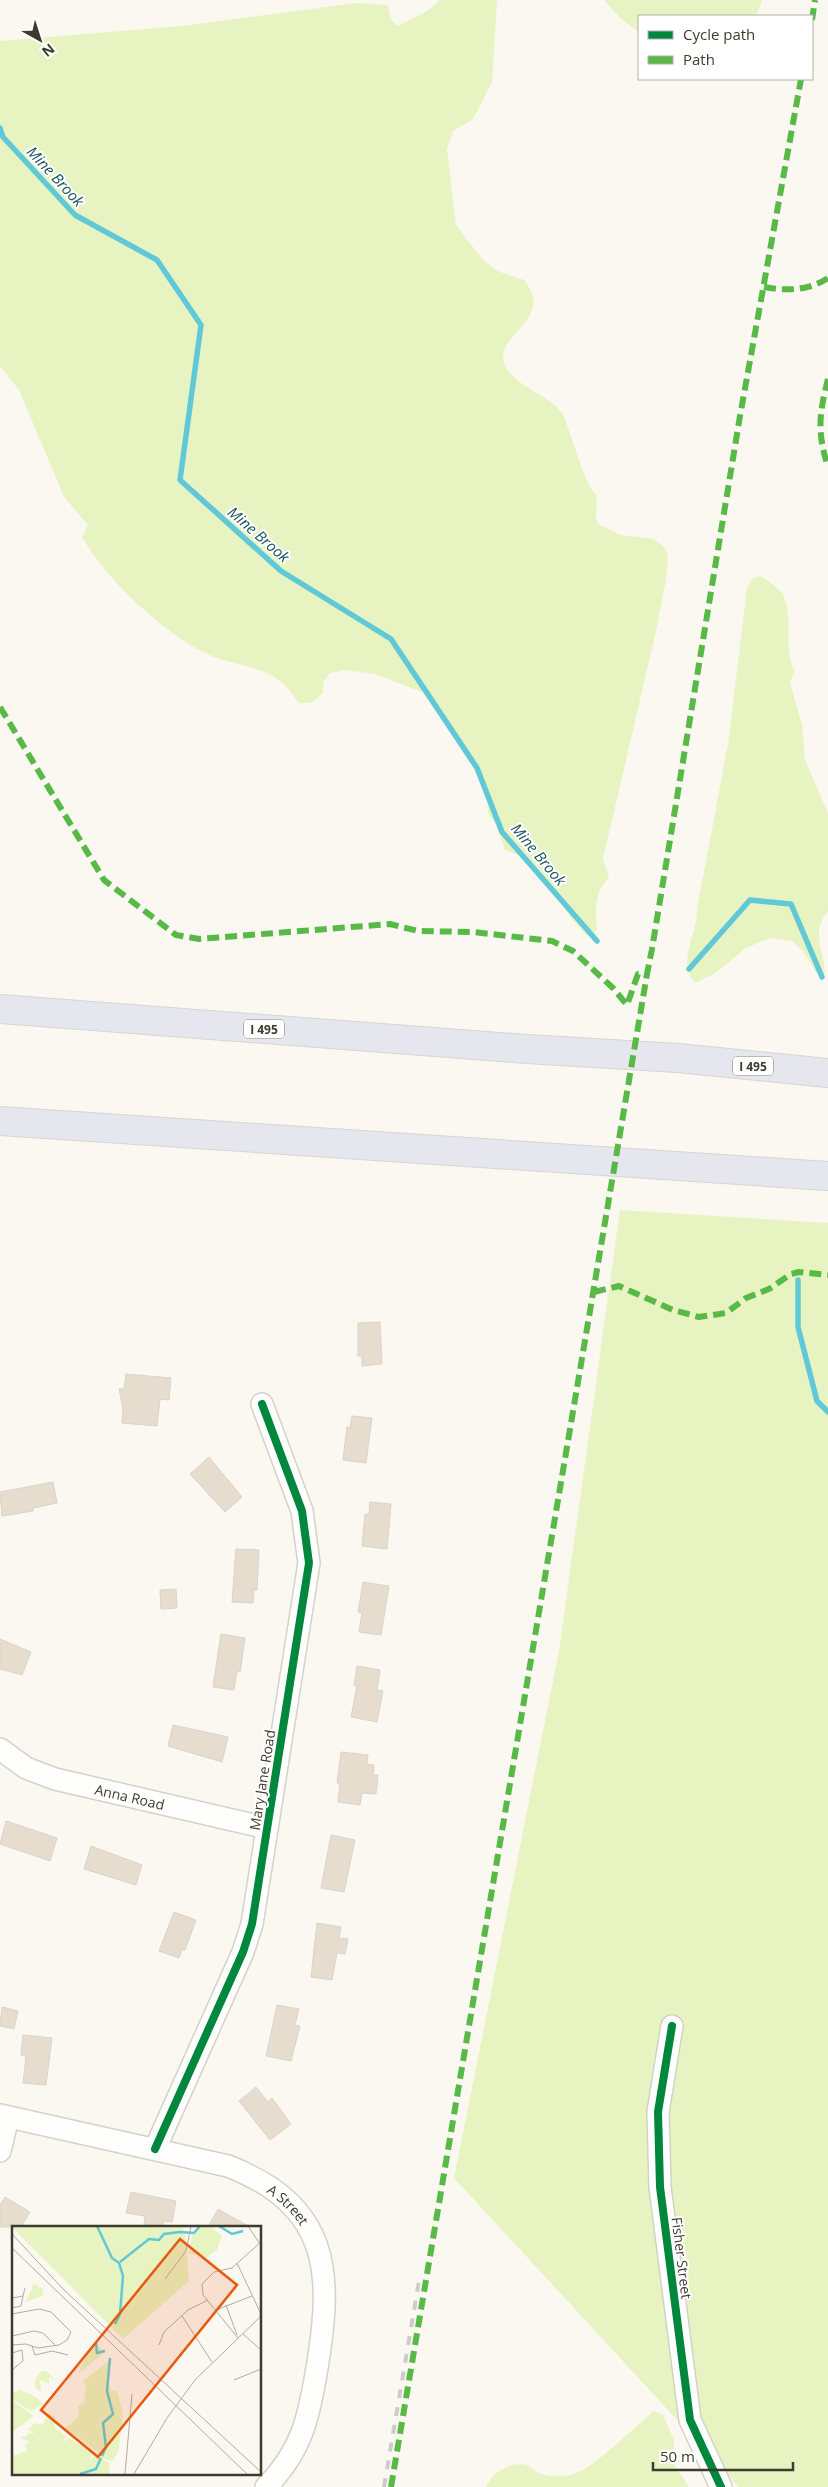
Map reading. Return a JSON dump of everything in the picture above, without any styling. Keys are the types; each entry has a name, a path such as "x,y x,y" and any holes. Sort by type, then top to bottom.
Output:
{"highway":[{"name":"I 495","path":"0,1008 527,1049 678,1058 828,1073"},
{"path":"0,1121 828,1176"}],"street":[{"name":"Mary Jane Road","path":"155,2149 243,1952 252,1924 310,1563 302,1511 262,1404"},
{"name":"Anna Road","path":"0,1749 26,1768 55,1779 267,1828"},
{"name":"Fisher Street","path":"672,2026 658,2112 660,2187 690,2420 721,2487"},
{"name":"A Street","path":"4,2117 228,2166 252,2175 270,2186 290,2204 304,2222 316,2244 324,2268 326,2296 324,2322 309,2412 301,2438 289,2461 266,2487"},
{"path":"0,2151 4,2117"}],"green space":[{"path":"440,0 497,0 492,82 473,119 453,131 447,149 456,225 483,260 497,271 524,280 532,293 534,304 531,314 505,347 503,356 505,365 518,381 556,406 563,415 584,474 597,497 596,518 598,524 620,535 654,539 663,546 668,555 666,580 656,631 603,859 609,877 598,895 596,908 597,929 594,934 586,935 571,918 533,864 526,858 505,850 496,824 488,813 486,785 454,731 422,692 375,674 345,670 330,673 323,682 323,693 311,703 299,703 280,680 259,670 207,654 190,645 155,619 120,587 92,553 82,537 88,525 64,497 19,390 0,366 0,41 182,26 357,3 388,5 391,19 397,26 427,11"},
{"path":"604,0 762,0 756,15 638,15 638,31 620,18"},
{"path":"761,576 780,591 787,606 789,653 795,671 790,682 802,725 805,760 828,813 828,911 819,929 824,961 824,977 815,971 803,951 792,941 770,938 746,948 714,974 695,983 687,965 689,947 696,919 728,744 747,588 753,578"},
{"path":"620,1210 828,1223 828,2487 739,2487 454,2178 559,1651"},
{"path":"654,2411 663,2415 674,2440 674,2464 689,2487 486,2487 492,2477 502,2469 513,2465 526,2465 539,2473 552,2476 569,2475 581,2471 602,2456"}],"building":[{"path":"380,1322 382,1364 362,1366 362,1356 358,1356 358,1323"},
{"path":"126,1374 171,1378 169,1400 160,1399 157,1426 122,1423 123,1409 119,1389 124,1389"},
{"path":"352,1416 372,1418 366,1463 343,1460 347,1427 350,1428"},
{"path":"209,1457 242,1497 225,1512 190,1474"},
{"path":"53,1482 57,1503 33,1508 33,1511 2,1516 0,1492"},
{"path":"370,1502 391,1504 387,1549 362,1546 365,1514 369,1514"},
{"path":"236,1549 259,1550 257,1590 254,1590 253,1603 232,1602"},
{"path":"363,1582 389,1586 381,1635 359,1632 362,1613 358,1612"},
{"path":"176,1589 177,1608 161,1609 160,1590"},
{"path":"221,1634 245,1638 240,1672 237,1671 234,1690 213,1687"},
{"path":"0,1639 31,1652 22,1675 0,1669"},
{"path":"357,1666 380,1670 377,1690 383,1691 377,1722 351,1717 357,1686 354,1686"},
{"path":"173,1725 228,1737 222,1762 168,1746"},
{"path":"341,1752 368,1755 367,1764 374,1765 373,1775 378,1775 376,1794 362,1793 360,1805 338,1802 340,1783 337,1783"},
{"path":"6,1821 57,1838 50,1861 0,1844"},
{"path":"331,1835 355,1840 344,1892 321,1888"},
{"path":"91,1846 142,1865 136,1885 84,1869"},
{"path":"174,1912 196,1920 185,1950 182,1950 179,1958 159,1951"},
{"path":"317,1923 341,1927 339,1938 348,1939 345,1954 337,1953 332,1980 311,1977"},
{"path":"277,2005 299,2009 295,2025 300,2026 291,2061 266,2056"},
{"path":"2,2007 18,2011 14,2029 0,2026"},
{"path":"23,2035 52,2038 46,2085 23,2083 26,2056 21,2055"},
{"path":"256,2087 268,2102 272,2098 291,2124 270,2140 239,2101"},
{"path":"131,2192 176,2201 172,2222 164,2221 162,2226 144,2224 145,2216 126,2213"},
{"path":"5,2197 30,2212 22,2226 0,2227 0,2205"},
{"path":"218,2209 248,2226 209,2226"}],"waterway":[{"name":"Mine Brook","path":"0,128 3,137 75,215 157,260 201,325 180,480 281,571 391,639 477,768 502,832 597,941"},
{"name":"Mine Brook","path":"689,969 750,900 791,904 822,977"},
{"name":"Mine Brook","path":"798,1280 798,1327 817,1401 828,1412"}],"railway":[{"path":"384,2487 419,2281"}],"marked path":[{"path":"813,15 815,0"},
{"path":"0,707 104,880 176,935 199,939 390,924 418,931 473,932 552,941 573,951 613,988 627,1005 638,974 647,974 652,949 740,416 801,80"},
{"path":"764,287 780,289 805,288 828,278"},
{"path":"828,379 820,423 824,455 828,467"},
{"path":"391,2487 647,974"},
{"path":"594,1292 619,1286 673,1310 699,1317 726,1313 746,1298 769,1289 791,1274 799,1272 828,1275"}],"cycle path":[{"path":"155,2149 243,1952 252,1924 309,1563 302,1511 262,1404"},
{"path":"672,2026 658,2112 660,2187 690,2420 721,2487"}]}
